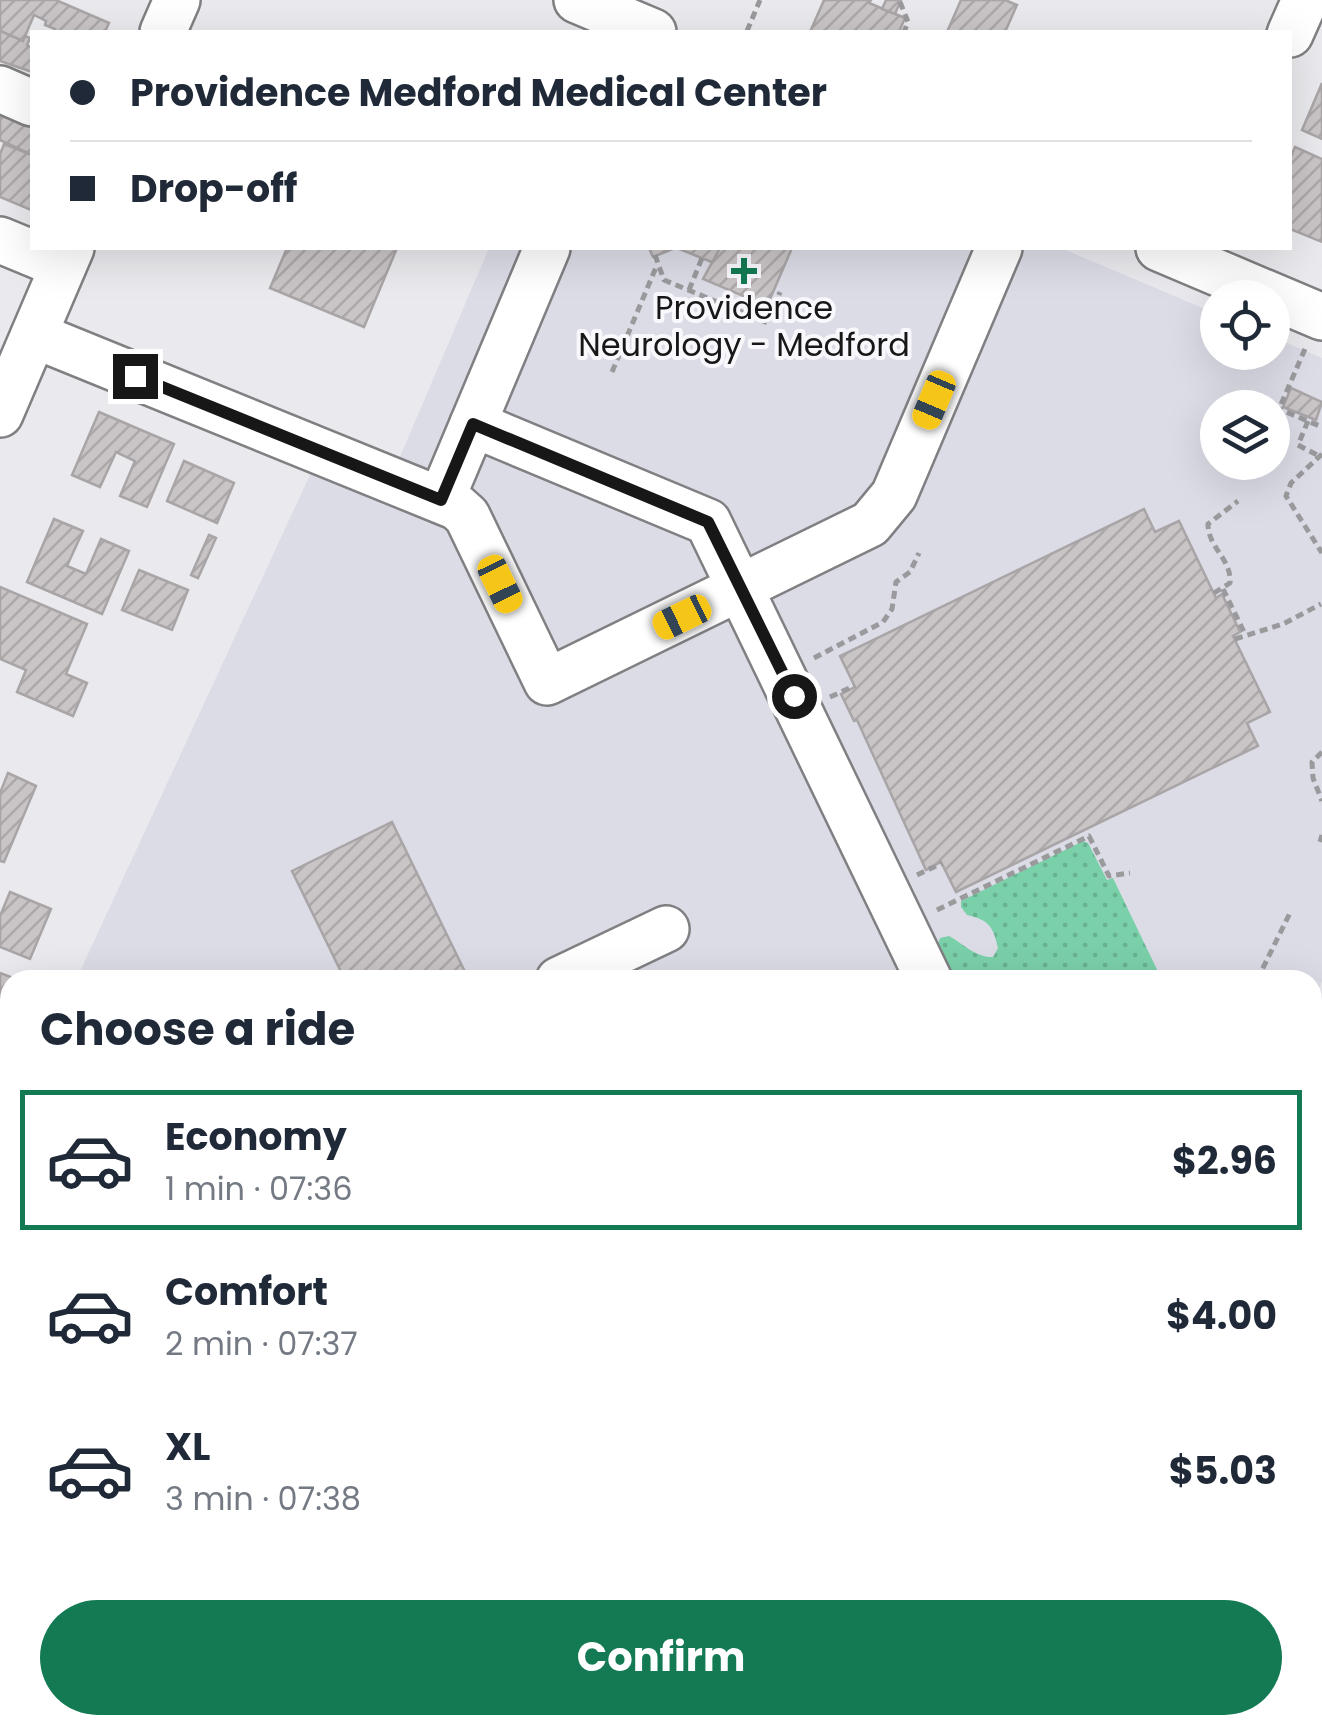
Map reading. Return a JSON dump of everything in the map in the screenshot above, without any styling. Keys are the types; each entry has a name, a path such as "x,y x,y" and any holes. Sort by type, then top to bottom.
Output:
{"street":[{"path":"164,30 177,0"},
{"path":"576,0 642,30"},
{"path":"1292,30 1304,0"},
{"path":"0,90 30,102"},
{"path":"0,240 30,248"},
{"path":"0,414 67,257 39,250"},
{"path":"441,500 546,250"},
{"path":"34,335 457,507 467,516 547,682 854,534 884,511 997,250"},
{"path":"1183,252 1314,331"},
{"path":"473,424 708,522 924,970"},
{"path":"580,970 666,929"}],"path":[{"path":"747,30 760,0"},
{"path":"900,2 908,22 905,30"},
{"path":"689,290 702,258"},
{"path":"612,372 656,259 664,280 768,323 780,292"},
{"path":"1286,390 1314,331"},
{"path":"1290,415 1322,427"},
{"path":"1308,422 1298,445 1321,456 1284,489 1288,504 1322,553"},
{"path":"1214,593 1230,583 1231,568 1208,536 1208,524 1238,501"},
{"path":"802,664 883,622 892,609 896,582 910,572 919,553"},
{"path":"1223,589 1246,634"},
{"path":"1235,639 1283,624 1321,604"},
{"path":"820,702 854,686"},
{"path":"1322,752 1312,762 1322,801"},
{"path":"923,916 1089,836 1109,876 1130,873"},
{"path":"906,880 942,863"},
{"path":"1262,970 1291,911"}],"shaded area":[{"path":"488,250 1066,250 1200,307 1200,370 1290,370 1290,344 1322,358 1322,970 81,970 321,451 396,466"}],"green space":[{"path":"1083,841 1088,843 1107,880 1113,878 1157,970 944,970 937,947 940,938 949,936 987,957 993,957 998,948 989,925 967,915 961,901"}],"building":[{"path":"0,0 56,0 109,23 106,30 55,30 34,15 23,41 0,31"},
{"path":"824,0 871,0 869,3 905,18 900,30 811,30"},
{"path":"886,0 901,0 895,14 882,9"},
{"path":"961,0 1005,0 1017,5 1006,30 948,30"},
{"path":"0,31 23,41 25,36 30,38 30,71 0,61"},
{"path":"1322,83 1322,139 1302,130"},
{"path":"0,109 30,125 30,154 0,140"},
{"path":"4,144 30,154 30,210 0,197 0,154"},
{"path":"1295,147 1322,159 1322,242 1292,230"},
{"path":"286,250 396,250 364,327 270,288"},
{"path":"650,250 670,250 653,257"},
{"path":"682,250 719,250 714,263"},
{"name":"Providence Neurology - Medford","path":"719,250 791,250 767,306 703,279"},
{"path":"1290,390 1322,402 1316,420 1290,410"},
{"path":"99,412 174,444 147,507 120,496 135,461 116,452 100,487 72,475"},
{"path":"184,461 234,483 217,523 167,501"},
{"path":"1144,509 1155,532 1179,521 1216,598 1222,594 1240,632 1233,636 1270,712 1247,723 1258,746 956,892 941,862 926,870 857,720 854,721 841,694 855,687 840,656"},
{"path":"54,519 83,531 67,566 86,574 101,539 129,551 102,614 27,582"},
{"path":"209,535 216,538 198,578 191,575"},
{"path":"139,570 188,590 172,630 122,610"},
{"path":"0,587 87,624 66,674 87,683 73,716 17,692 26,670 0,659"},
{"path":"8,773 36,786 4,862 0,861 0,793"},
{"path":"392,822 464,970 340,970 292,871"},
{"path":"10,892 51,909 30,959 0,947 0,916"}],"place":[{"name":"Providence Neurology - Medford","path":"744,271"}],"route":[{"path":"135,376 441,500 473,424 708,522 794,696"}]}
